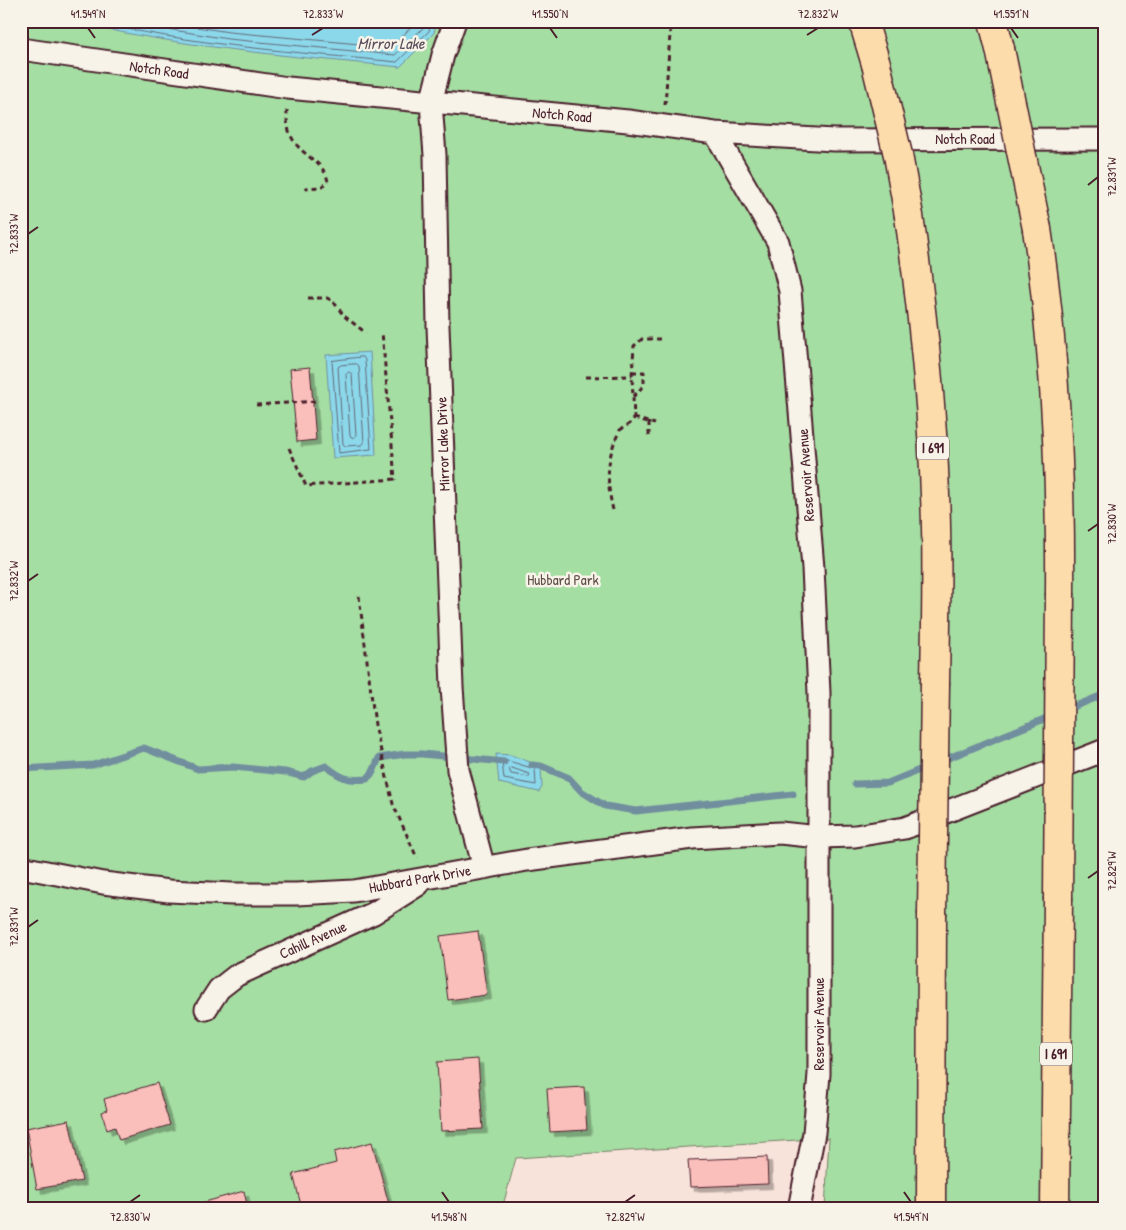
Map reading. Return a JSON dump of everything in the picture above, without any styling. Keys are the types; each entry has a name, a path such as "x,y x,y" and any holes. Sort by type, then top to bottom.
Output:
{"highway":[{"name":"I 691","path":"863,21 876,64 898,155 909,216 922,324 933,443 936,542 931,1209"},
{"name":"I 691","path":"993,21 1020,137 1036,229 1049,320 1057,402 1060,592 1055,1209"}],"street":[{"name":"Mirror Lake Drive","path":"455,21 443,55 431,103 435,155 438,326 454,722 458,770 484,868"},
{"name":"Notch Road","path":"21,49 288,88 663,126 714,133 834,140 1105,139"},
{"name":"Reservoir Avenue","path":"714,133 778,242 790,291 813,568 819,693 819,1074 814,1133 800,1209"},
{"path":"819,837 855,836 904,828 1105,750"},
{"name":"Hubbard Park Drive","path":"21,867 103,883 169,891 232,894 354,891 527,860 701,837 780,833 819,837"},
{"name":"Cahill Avenue","path":"206,1009 219,989 237,975 374,913 427,879"}],"path":[{"path":"663,126 671,48 671,21"},
{"path":"288,88 286,124 292,140 326,174 328,182 322,187 305,188"},
{"path":"308,298 326,298 333,301 344,316 366,333"},
{"path":"289,448 306,486 395,479 382,332"},
{"path":"613,510 607,468 620,430 631,423 634,418 632,374 634,346 642,339 660,339"},
{"path":"586,377 644,372 644,385 633,398"},
{"path":"256,405 319,401"},
{"path":"634,418 655,424"},
{"path":"649,422 649,438"},
{"path":"359,596 375,725 392,804 427,879"}],"green space":[{"name":"Hubbard Park","path":"21,21 1105,21 1105,1209 825,1209 829,1138 516,1158 502,1209 21,1209"}],"water":[{"name":"Mirror Lake","path":"69,21 436,21 434,33 400,67 192,44 151,38"},
{"path":"370,352 376,455 333,458 326,355"},
{"path":"496,754 511,755 541,766 542,787 539,792 499,783"}],"building":[{"path":"310,367 316,440 297,442 290,369"},
{"path":"478,931 487,995 448,1000 440,936"},
{"path":"478,1059 483,1129 441,1131 437,1062"},
{"path":"157,1083 170,1125 119,1140 115,1127 107,1130 102,1112 107,1110 104,1099"},
{"path":"584,1087 587,1130 550,1132 547,1089"},
{"path":"69,1120 82,1181 37,1189 26,1128"},
{"path":"372,1142 389,1204 371,1209 302,1209 293,1174 336,1163 334,1152"},
{"path":"767,1157 768,1184 690,1187 688,1160"},
{"path":"244,1191 248,1209 188,1209 187,1207"}],"waterway":[{"path":"1066,710 1105,694"},
{"path":"941,761 1054,715"},
{"path":"21,769 93,765 144,748 198,769 233,767 285,772 304,777 312,771 326,766 340,776 354,780 367,779 373,772 379,758 405,754 504,762"},
{"path":"532,765 541,766 569,778 581,791 605,806 636,811 793,794"},
{"path":"855,784 888,783 929,766"}]}
